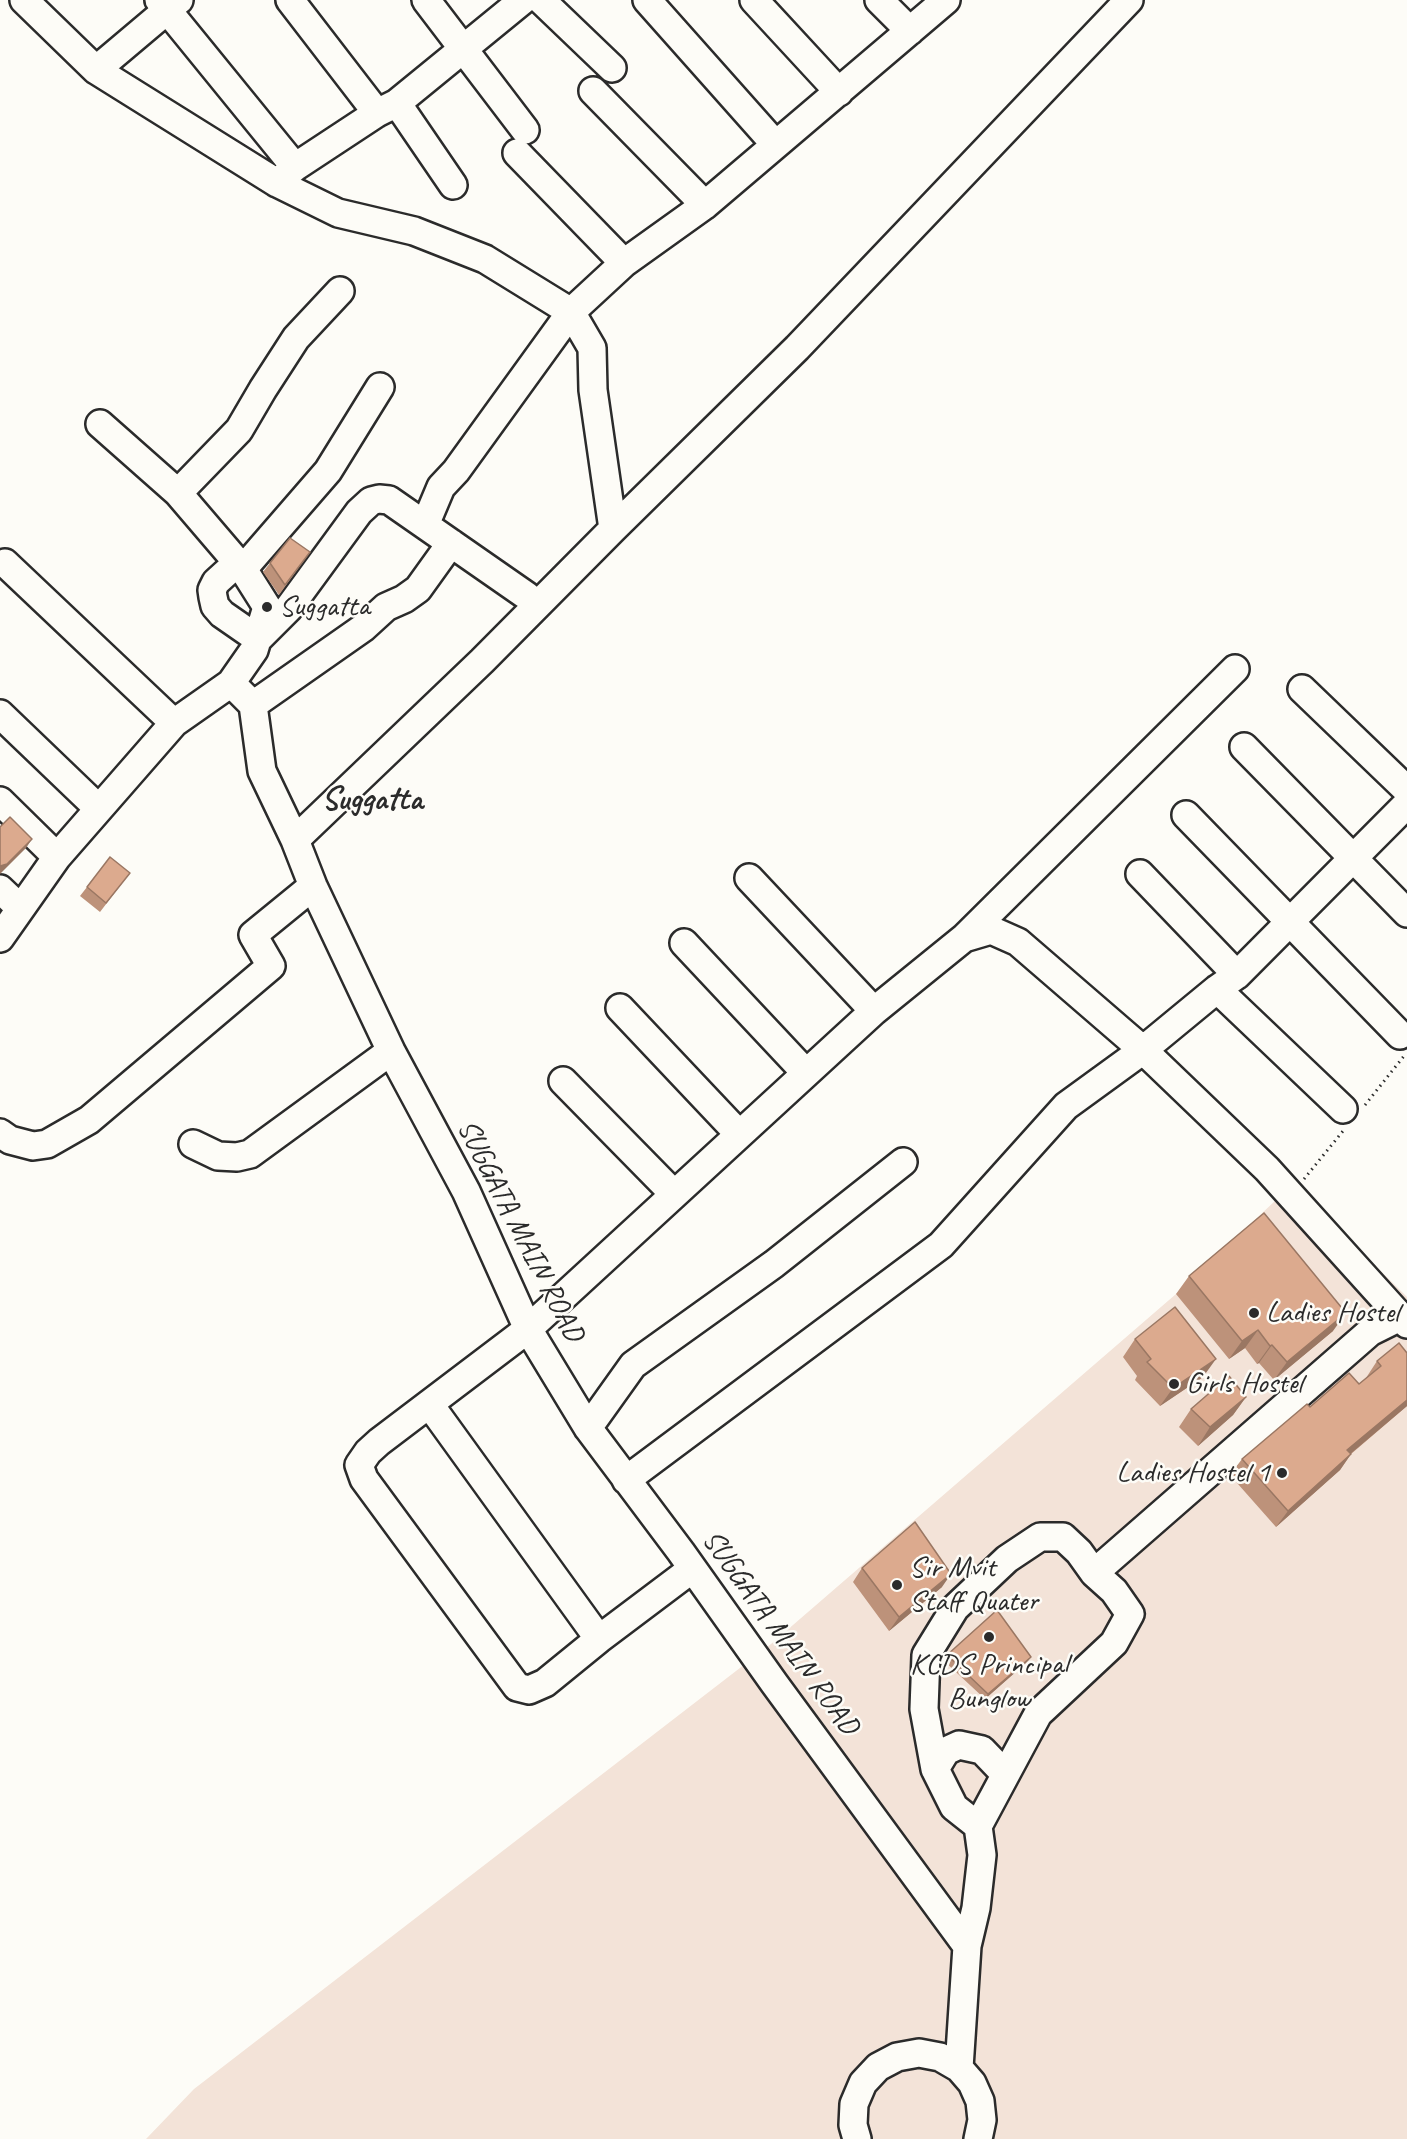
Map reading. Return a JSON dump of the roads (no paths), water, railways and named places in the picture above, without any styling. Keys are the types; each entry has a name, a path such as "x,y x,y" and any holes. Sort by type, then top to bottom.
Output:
{"street":[{"path":"24,0 96,70 286,175 338,213 414,231 485,259 571,312 592,348 593,390 613,529"},
{"path":"290,0 453,185"},
{"path":"426,0 464,49 521,141 624,263"},
{"path":"286,175 387,108 523,0"},
{"path":"541,0 612,68"},
{"path":"647,0 776,144"},
{"path":"754,0 839,92"},
{"path":"879,0 910,31"},
{"path":"425,525 441,487 456,471 571,312 624,263 705,205 946,0"},
{"path":"295,840 482,662 797,348 1129,0"},
{"path":"96,70 169,3 286,175"},
{"path":"593,91 705,205"},
{"path":"178,493 239,430 296,338 340,291"},
{"path":"258,639 222,614 215,606 212,590 216,582 240,566 328,471 380,387"},
{"path":"0,938 57,857 174,723 231,683 255,650 267,607 240,566 178,493 100,424"},
{"path":"258,639 288,609 358,512 371,501 379,498 389,500 527,596"},
{"path":"231,683 253,705 363,628 386,607 404,599 418,589 451,543"},
{"path":"5,563 174,723"},
{"path":"692,1569 545,1683 530,1690 517,1687 364,1479 359,1465 368,1452 528,1329 874,1011 964,938 1235,669"},
{"path":"1302,689 1407,790"},
{"name":"SUGGATA MAIN ROAD","path":"253,705 262,771 391,1051 466,1191 528,1329 588,1428 967,1946"},
{"path":"0,714 99,809"},
{"path":"1244,747 1407,913"},
{"path":"0,801 57,857"},
{"path":"626,1480 941,1245 1066,1106 1143,1050 1227,982 1407,804"},
{"path":"1186,815 1400,1035"},
{"path":"1140,874 1227,982 1343,1109"},
{"path":"749,878 874,1011"},
{"path":"0,1133 10,1140 33,1146 48,1144 89,1120 271,966 253,935 314,886"},
{"path":"0,889 20,908"},
{"path":"964,938 991,930 1018,942 1143,1050 1267,1169 1403,1320 1370,1332 1094,1573"},
{"path":"684,943 806,1073"},
{"path":"620,1008 739,1134"},
{"path":"193,1144 218,1156 237,1157 250,1154 391,1051"},
{"path":"563,1081 674,1194"},
{"path":"588,1428 633,1365 774,1264 903,1162"},
{"path":"430,1405 599,1639"},
{"path":"959,2068 967,1946 976,1908 982,1855 978,1826 1038,1714 1114,1643 1130,1614 1114,1591 1094,1573 1079,1552 1063,1536 1040,1537 1007,1559 955,1608 926,1655 924,1709 935,1769 954,1807 978,1826"},
{"path":"935,1769 946,1752 959,1745 982,1750 1005,1774"},
{"path":"857,2139 853,2125 854,2104 863,2083 878,2067 897,2057 919,2054 940,2058 959,2068 972,2083 980,2101 982,2120 978,2139"}],"place":[{"name":"Suggatta","path":"267,607"},
{"name":"Ladies Hostel","path":"1254,1313"},
{"name":"Girls Hostel","path":"1174,1384"},
{"name":"Ladies Hostel 1","path":"1282,1473"},
{"name":"Sir Mvit Staff Quater","path":"897,1585"},
{"name":"KCDS Principal Bunglow","path":"989,1637"}],"district":[{"name":"Suggatta","path":"372,800"}]}
